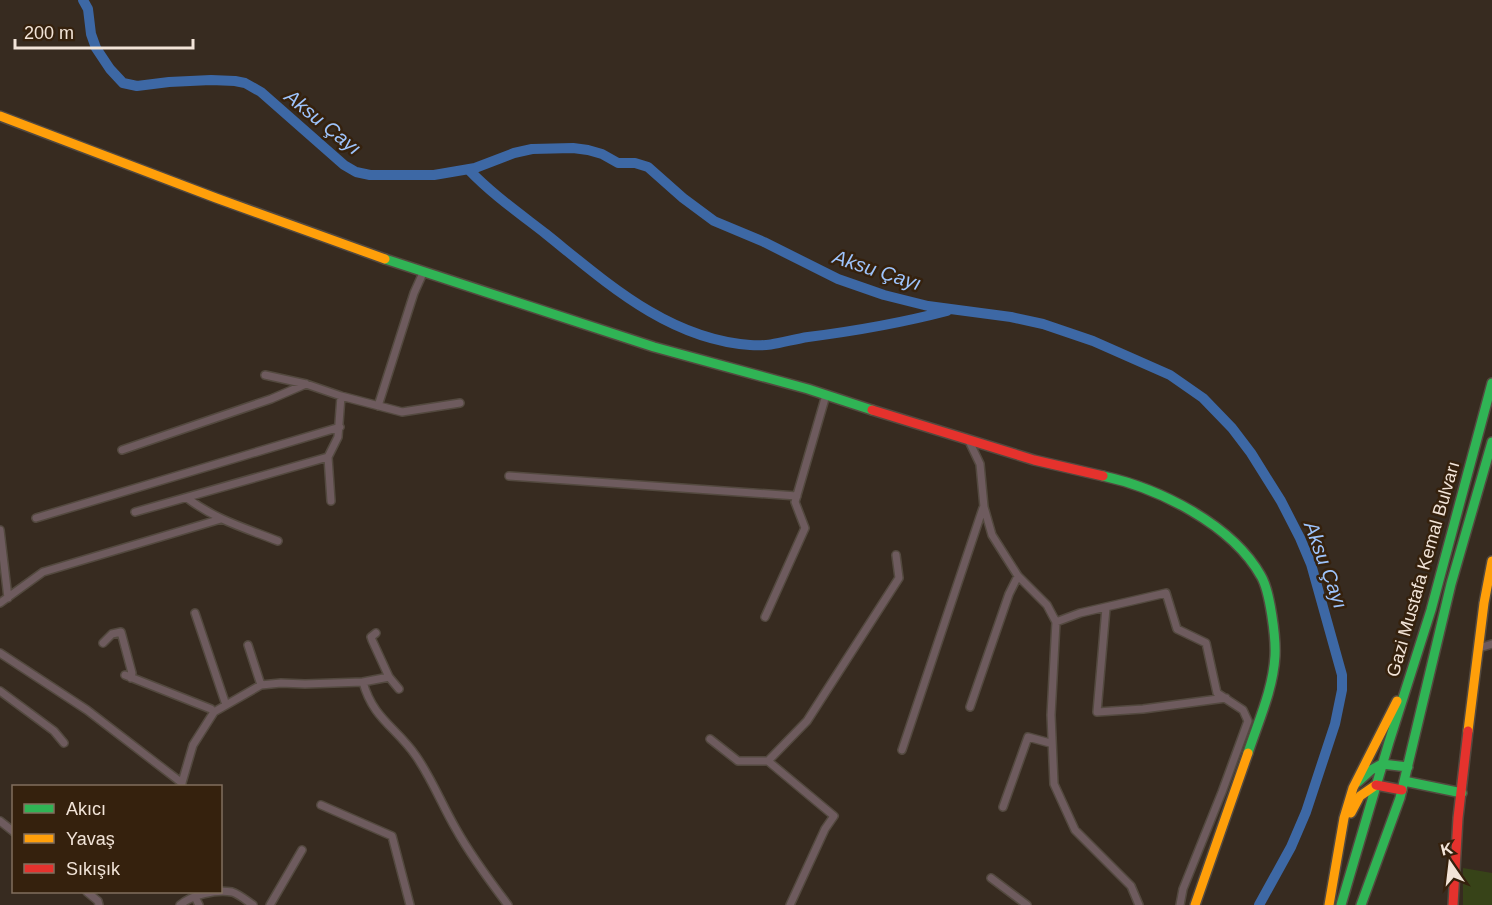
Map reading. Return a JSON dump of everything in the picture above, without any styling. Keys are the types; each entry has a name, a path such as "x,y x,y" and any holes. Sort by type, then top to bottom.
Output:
{"main road":[{"path":"0,116 423,273 654,347 808,389 969,441 1034,460 1118,479 1160,495 1209,520 1240,547 1262,578 1272,617 1275,656 1268,694 1195,905"},
{"name":"Gazi Mustafa Kemal Bulvarı","path":"1341,905 1415,661 1492,383"},
{"name":"Gazi Mustafa Kemal Bulvarı","path":"1361,905 1402,790 1451,584 1492,442"},
{"path":"1453,905 1462,793 1492,561"},
{"path":"1330,905 1344,818 1353,788 1360,770 1386,726 1415,661"},
{"path":"1353,788 1363,776 1382,764 1408,765"},
{"path":"1330,905 1353,805 1364,791 1376,785 1402,790 1462,793"}],"street":[{"path":"378,406 414,293 423,273"},
{"path":"265,375 306,384 402,412 460,403"},
{"path":"122,450 271,399 306,384"},
{"path":"331,501 328,457 338,437 341,396"},
{"path":"765,617 805,528 795,502 826,396"},
{"path":"36,518 340,427"},
{"path":"969,441 980,464 984,507 992,535 1018,576 1047,605 1056,622 1050,743 1054,784 1075,830 1131,886 1139,905"},
{"path":"135,512 328,457"},
{"path":"509,476 797,496"},
{"path":"187,498 242,529 278,541"},
{"path":"902,750 984,507"},
{"path":"0,603 43,572 221,519"},
{"path":"0,530 8,598"},
{"path":"768,761 807,721 899,578 896,555"},
{"path":"970,707 1009,594 1018,576"},
{"path":"1056,622 1080,613 1166,593 1177,629 1206,643 1217,693 1243,710 1248,721 1226,783 1183,889 1180,905"},
{"path":"1106,608 1097,712 1226,698"},
{"path":"195,613 226,705"},
{"path":"103,643 112,634 121,632 132,673 128,677 214,712"},
{"path":"376,633 371,637 372,640 388,677 399,689"},
{"path":"1479,648 1492,644"},
{"path":"248,645 261,685"},
{"path":"0,653 87,710 182,785 194,745 214,712 261,685 363,682 388,677"},
{"path":"363,682 374,710 414,753 429,776 472,858 508,905"},
{"path":"0,691 54,731 64,743"},
{"path":"1003,807 1028,737 1050,743"},
{"path":"710,739 738,761 768,761 834,816 825,829 790,905"},
{"path":"321,805 392,837 410,905"},
{"path":"0,821 12,830"},
{"path":"270,905 302,850"},
{"path":"991,878 1026,905"},
{"path":"222,891 235,893 253,905"},
{"path":"89,893 99,905"},
{"path":"180,905 189,896 210,893"},
{"path":"189,896 199,905"}],"green space":[{"path":"1463,868 1492,873 1492,905 1463,905"}],"waterway":[{"name":"Aksu Çayı","path":"83,0 88,9 91,34 96,48 123,83 137,86 211,80 245,83 261,92 344,165 356,172 370,175 434,175 475,168 514,153 532,149 588,150 602,154 618,163 635,163 648,167 683,198 714,221 764,242 838,279 884,295 928,306 1011,317 1043,324 1093,341 1170,375 1203,398 1232,428 1251,453 1281,501 1300,538 1311,564 1342,675 1342,690 1335,724 1306,812 1291,847 1259,905"},
{"path":"469,170 506,203 640,306 692,332 720,341 750,345 773,344 878,326 947,311"}],"traffic: fast":[{"path":"385,259 654,347 808,389 872,410"},
{"path":"1341,905 1431,610 1492,383"},
{"path":"1361,905 1400,798 1451,584 1492,442"},
{"path":"1103,476 1147,489 1192,511 1232,540 1261,576 1272,615 1275,656 1268,693 1248,753"},
{"path":"1358,782 1382,764"},
{"path":"1382,764 1408,767"},
{"path":"1404,781 1462,793"}],"traffic: slow":[{"path":"0,116 385,259"},
{"path":"1468,731 1484,603 1492,561"},
{"path":"1329,905 1344,818 1353,788 1397,701"},
{"path":"1195,905 1248,753"},
{"path":"1351,813 1360,796 1376,785"}],"traffic: jam":[{"path":"872,410 1034,460 1103,476"},
{"path":"1453,905 1458,818 1468,731"},
{"path":"1376,785 1402,790"}]}
